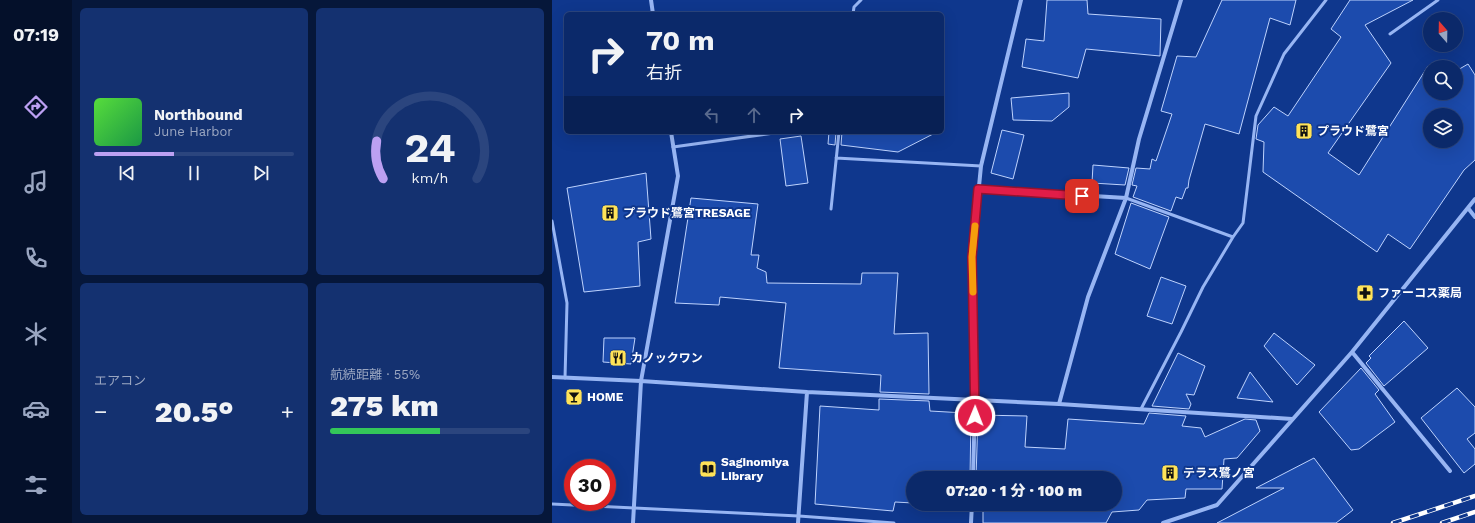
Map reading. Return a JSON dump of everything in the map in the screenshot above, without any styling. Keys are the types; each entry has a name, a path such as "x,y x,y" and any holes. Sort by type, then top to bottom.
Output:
{"street":[{"path":"651,0 653,12"},
{"path":"973,471 976,400 972,257 978,189 981,166 1021,0"},
{"path":"1059,404 1088,297 1126,198 1139,139 1181,0"},
{"path":"633,523 640,381 678,176 671,134"},
{"path":"978,189 1126,198"},
{"path":"1163,523 1217,505 1352,352 1475,199"},
{"path":"1468,208 1475,217"},
{"path":"1352,352 1450,471"},
{"path":"552,377 807,392 1059,404 1292,419"},
{"path":"798,523 807,392"},
{"path":"970,523 971,511"}],"lane":[{"path":"853,12 854,6 861,0"},
{"path":"1140,409 1203,287 1243,223 1256,116 1284,54 1326,0"},
{"path":"1390,34 1438,0"},
{"path":"673,147 767,134"},
{"path":"831,209 839,134"},
{"path":"836,158 981,166"},
{"path":"1126,198 1233,237"},
{"path":"552,221 567,303 565,378"},
{"path":"552,504 799,516 894,523"}],"building":[{"path":"1047,0 1087,0 1088,14 1161,19 1160,56 1086,49 1078,78 1022,67 1026,39 1044,41"},
{"path":"1222,0 1296,0 1290,25 1270,18 1239,134 1205,124 1188,188 1186,188 1182,199 1176,197 1171,211 1133,197 1137,186 1132,185 1136,168 1150,169 1152,159 1156,161 1172,114 1161,111 1177,56 1196,57"},
{"name":"プラウド鷺宮","path":"1350,0 1413,0 1365,25 1391,63 1328,153 1359,175 1423,74 1423,100 1463,100 1463,67 1468,64 1475,75 1475,160 1464,170 1410,249 1388,234 1377,252 1263,172 1264,142 1256,139 1258,125 1274,107 1288,116 1341,37 1331,29"},
{"path":"1069,93 1069,107 1052,121 1013,120 1011,98"},
{"path":"1002,130 1024,135 1013,179 991,173"},
{"path":"829,134 836,134 835,145 828,144"},
{"path":"842,134 933,134 898,152 841,145"},
{"path":"801,136 808,183 786,186 780,139"},
{"path":"1093,165 1129,168 1125,185 1092,183"},
{"name":"プラウド鷺宮TRESAGE","path":"646,173 651,239 638,242 640,286 584,292 567,188"},
{"path":"691,198 758,204 751,255 759,255 757,268 766,272 767,283 861,284 862,273 898,273 894,334 928,333 929,394 880,392 881,375 779,368 786,303 720,297 719,305 675,303"},
{"path":"1131,203 1169,217 1150,269 1115,254"},
{"path":"1161,277 1186,286 1172,324 1147,316"},
{"path":"1404,321 1428,348 1384,386 1366,363 1371,358 1369,356"},
{"path":"1274,333 1315,365 1297,385 1264,346"},
{"path":"604,338 635,338 631,364 603,362"},
{"path":"1178,353 1205,366 1194,395 1186,394 1191,404 1189,409 1152,406"},
{"path":"1361,368 1379,390 1375,394 1395,422 1359,449 1351,450 1319,412"},
{"path":"1250,372 1273,402 1237,398"},
{"path":"1457,388 1475,407 1475,433 1467,439 1475,449 1475,464 1464,473 1421,418"},
{"path":"879,399 929,401 930,411 965,413 965,415 971,415 970,471 906,471 906,503 895,502 893,511 815,504 820,406 879,410"},
{"path":"1149,413 1186,416 1182,426 1201,428 1205,437 1245,419 1256,420 1260,431 1237,458 1224,459 1222,489 1186,489 1185,498 1147,500 1139,510 1112,512 1106,523 983,523 983,511 1122,511 1122,471 976,471 978,415 1027,416 1025,447 1065,449 1068,419 1144,424"},
{"path":"1314,458 1353,510 1336,523 1217,523 1284,488 1256,488"}],"railway":[{"path":"1393,523 1475,496"},
{"path":"1442,523 1475,512"}],"slow traffic":[{"path":"973,292 972,257 975,226"}],"place":[{"name":"プラウド鷺宮","path":"1304,131"},
{"name":"プラウド鷺宮TRESAGE","path":"610,213"},
{"name":"ファーコス薬局","path":"1365,293"},
{"name":"カノックワン","path":"618,358"},
{"name":"HOME","path":"574,397"},
{"name":"Saginomiya Library","path":"708,469"},
{"name":"テラス鷺ノ宮","path":"1170,473"}],"route":[{"path":"975,416 976,400 972,257 978,189 1082,196"}]}
